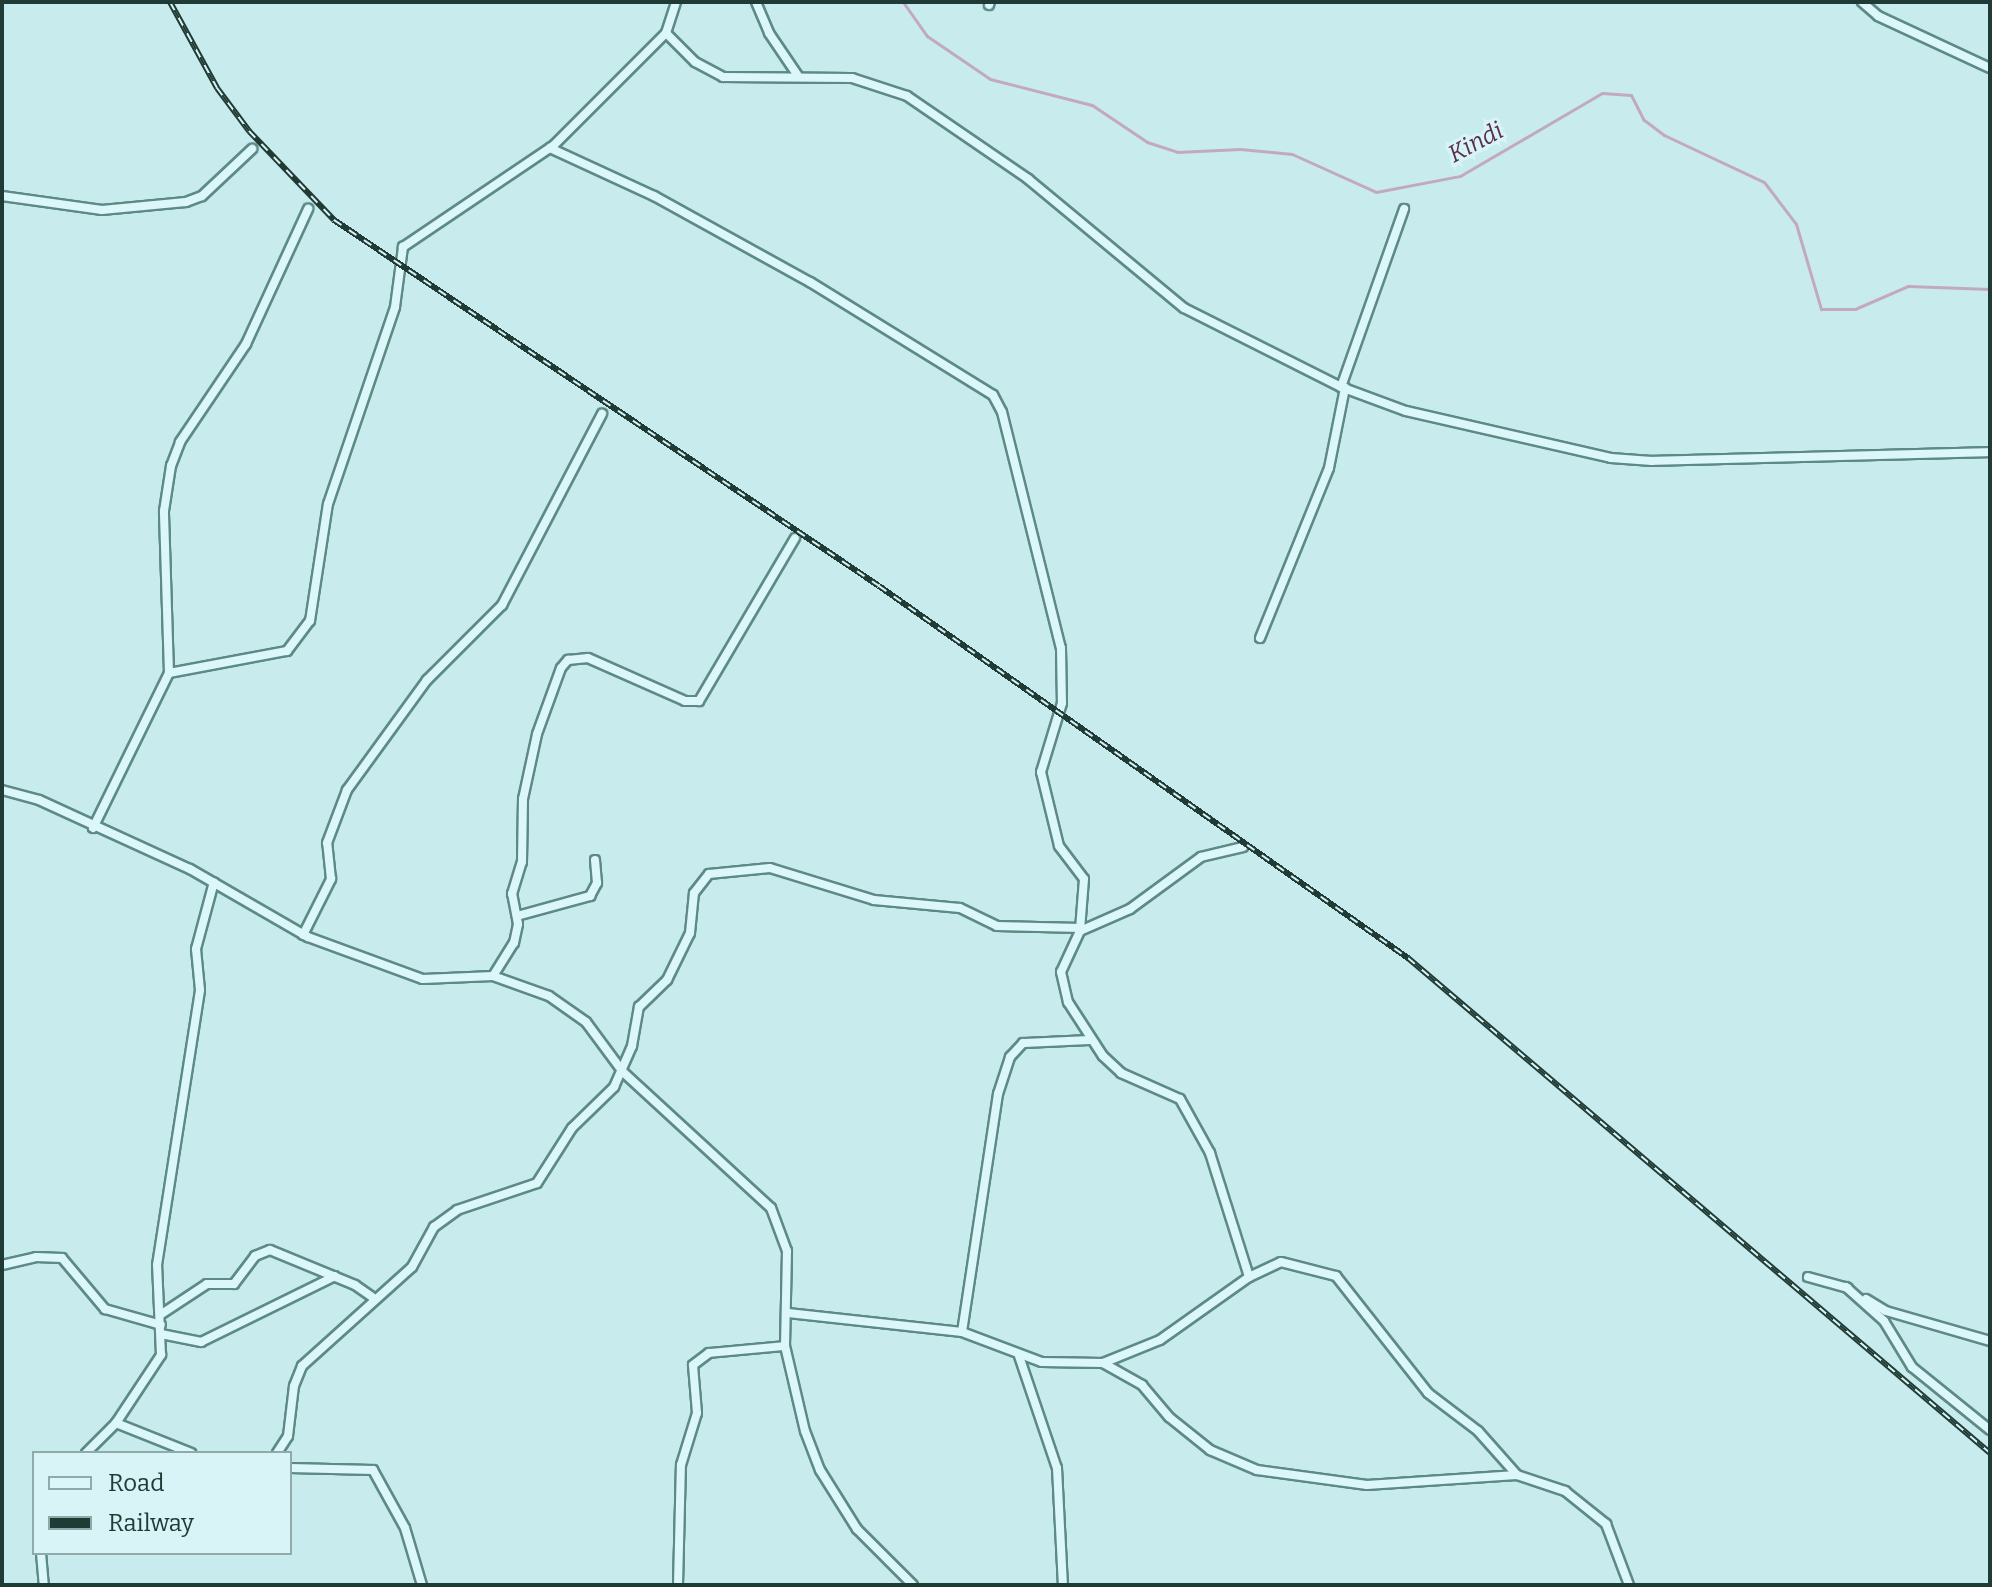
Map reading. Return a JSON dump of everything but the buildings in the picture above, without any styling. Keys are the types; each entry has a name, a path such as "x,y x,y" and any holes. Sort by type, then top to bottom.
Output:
{"street":[{"path":"169,673 293,648 315,609 328,504 395,307 403,247 550,148 666,33 676,2"},
{"path":"756,2 769,33 798,76"},
{"path":"1862,2 1878,16 1990,68"},
{"path":"666,33 695,62 723,77 798,76 869,80 907,96 1028,179 1174,302 1343,388 1437,420 1611,458 1652,461 1990,452"},
{"path":"550,148 654,196 797,275 993,395 1002,412 1059,638 1062,703 1041,772 1059,846 1084,879 1081,930 1061,972 1068,1002 1091,1040 1121,1073 1180,1099 1210,1153 1249,1277"},
{"path":"2,196 102,210 186,202 202,196 252,149"},
{"path":"93,828 169,673 164,511 171,466 180,442 246,344 308,209"},
{"path":"1260,638 1329,468 1343,388 1404,209"},
{"path":"303,935 331,879 327,843 347,790 427,680 502,605 602,414"},
{"path":"493,976 509,957 517,916 512,894 522,862 523,799 537,734 561,668 568,660 588,658 685,701 699,701 795,538"},
{"path":"2,790 39,800 93,828 214,882 303,935 423,979 493,976 566,1005 586,1022 623,1072 771,1208 787,1251 785,1346 794,1395 820,1470 857,1529 913,1585"},
{"path":"278,1451 293,1419 296,1375 372,1297 401,1278 434,1227 457,1210 537,1183 572,1128 623,1072 639,1007 667,980 690,933 694,893 709,874 770,868 874,900 960,908 997,926 1081,930 1143,901 1201,857 1243,847"},
{"path":"517,916 590,896 597,883 595,860"},
{"path":"88,1451 116,1423 157,1365 161,1324 155,1286 161,1229 200,990 196,949 214,882"},
{"path":"962,1332 998,1094 1010,1057 1023,1043 1091,1040"},
{"path":"161,1324 207,1284 234,1284 263,1251 279,1252 335,1276 372,1297"},
{"path":"2,1265 36,1257 62,1258 105,1309 161,1324 201,1342 335,1276"},
{"path":"788,1313 833,1314 962,1332 1019,1356 1066,1366 1103,1363 1178,1330 1249,1277 1281,1262 1336,1276 1428,1393 1478,1431 1517,1475"},
{"path":"1808,1277 1846,1287 1886,1311 1990,1341"},
{"path":"1846,1287 1884,1321 1912,1367 1990,1430"},
{"path":"678,1585 681,1465 697,1413 693,1365 709,1353 785,1346"},
{"path":"1019,1356 1057,1468 1063,1585"},
{"path":"1103,1363 1142,1385 1169,1417 1210,1450 1257,1470 1367,1485 1517,1475 1565,1491 1606,1524 1629,1585"},
{"path":"116,1423 186,1451"},
{"path":"292,1468 373,1470 399,1515 422,1585"},
{"path":"41,1555 44,1585"}],"waterway":[{"name":"Kindi","path":"903,2 927,36 990,79 1092,105 1147,142 1177,152 1240,149 1292,154 1376,192 1460,176 1602,93 1631,95 1644,120 1664,135 1764,182 1796,224 1821,309 1855,309 1908,286 1990,289"}],"railway":[{"path":"170,2 217,88 249,131 334,220 879,586 1408,958 1990,1453"}]}
